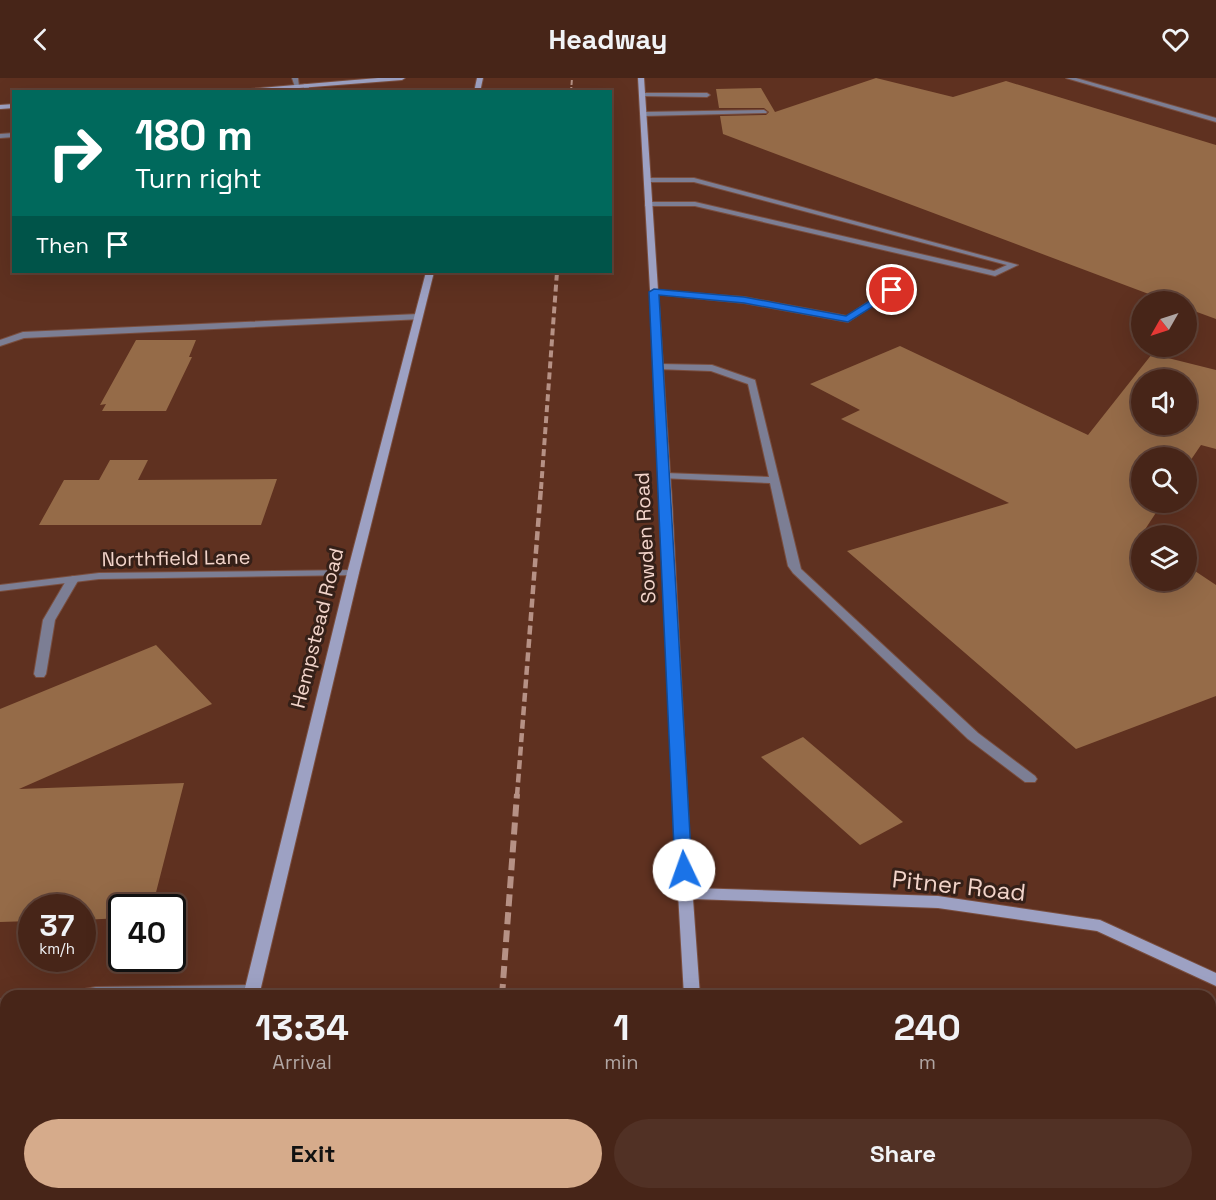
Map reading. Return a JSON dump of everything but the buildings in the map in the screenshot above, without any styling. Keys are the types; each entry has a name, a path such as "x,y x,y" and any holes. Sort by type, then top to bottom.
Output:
{"street":[{"path":"295,78 297,86"},
{"path":"244,90 297,86 306,88 402,78"},
{"name":"Sowden Road","path":"641,78 665,476 692,990"},
{"path":"1069,78 1216,120"},
{"path":"642,94 707,95"},
{"path":"643,114 764,112"},
{"path":"647,180 694,180 1014,265 995,274 695,204 648,204"},
{"name":"Hempstead Road","path":"253,990 353,573 430,273"},
{"path":"654,292 744,300 848,319 892,290"},
{"path":"0,343 23,334 419,317"},
{"path":"658,367 712,368 752,382 797,571 973,736 1030,779"},
{"path":"665,476 775,480"},
{"name":"Northfield Lane","path":"0,588 99,576 353,573"},
{"path":"40,674 49,620 74,579"},
{"name":"Pitner Road","path":"685,893 938,902 1100,926 1216,980"}],"railway":[{"path":"571,90 572,78"},
{"path":"541,489 557,273"},
{"path":"517,796 541,487"},
{"path":"502,990 517,794"}],"route":[{"path":"684,870 667,502 654,292 744,300 848,319 892,290"}]}
